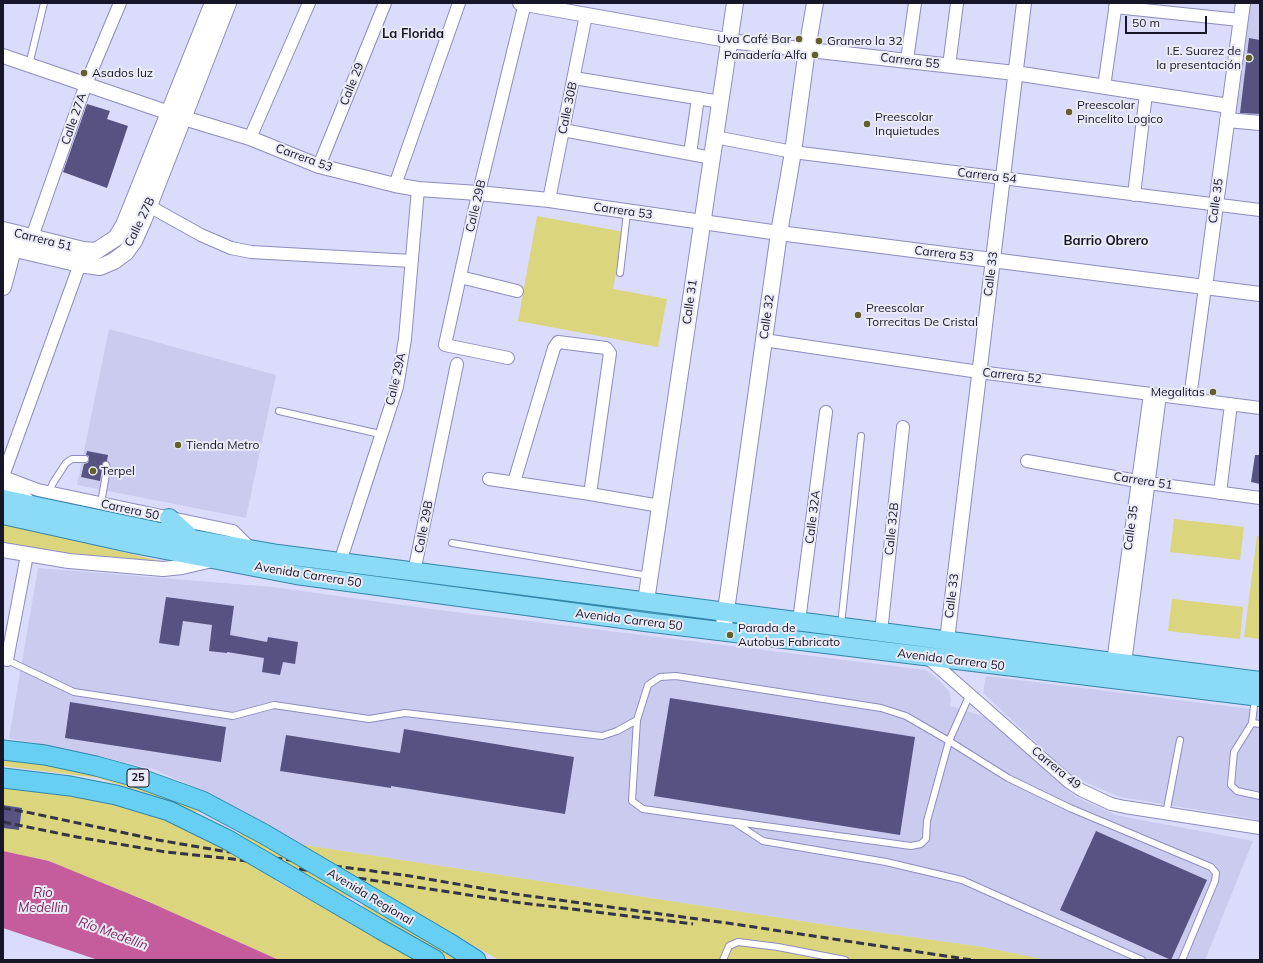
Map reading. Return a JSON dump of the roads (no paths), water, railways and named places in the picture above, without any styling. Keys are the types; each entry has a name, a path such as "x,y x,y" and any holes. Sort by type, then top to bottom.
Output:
{"highway":[{"name":"Avenida Regional","path":"3,750 45,755 96,766 136,777 202,801 264,834 476,960"},
{"name":"Avenida Regional","path":"3,778 70,786 116,795 169,811 228,840 435,960"}],"main road":[{"name":"Calle 27B","path":"81,257 106,246 116,238 124,225 213,3"},
{"name":"Calle 27B","path":"81,257 100,267 114,261 126,252 134,241 184,118 228,3"},
{"name":"Calle 31","path":"646,601 735,3"},
{"name":"Calle 32","path":"723,632 779,233 793,152 815,3"},
{"name":"Carrera 51","path":"14,239 81,257"},
{"name":"Carrera 51","path":"14,239 81,257"},
{"name":"Calle 27A","path":"3,287 14,239"},
{"path":"3,477 30,505"},
{"name":"Avenida Carrera 50","path":"3,499 193,539 217,552 310,577 928,658 1258,692"},
{"name":"Avenida Carrera 50","path":"3,515 134,544 217,552 252,550 841,626 1119,663 1258,692"},
{"path":"169,518 193,539"}],"street":[{"name":"Calle 27A","path":"14,239 86,84 120,3"},
{"path":"250,138 309,3"},
{"name":"Calle 29","path":"320,166 385,3"},
{"path":"395,185 459,3"},
{"name":"Carrera 55","path":"523,3 730,40 1015,73 1229,106"},
{"name":"Calle 29B","path":"508,358 445,345 478,193 523,3"},
{"path":"907,60 915,3"},
{"path":"949,66 957,3"},
{"name":"Calle 33","path":"947,640 1024,3"},
{"name":"Calle 35","path":"1190,398 1243,3"},
{"path":"1104,87 1115,5 1240,20"},
{"name":"Calle 30B","path":"549,200 586,15"},
{"name":"Carrera 53","path":"3,56 168,113 250,138 320,166 395,185 418,189 549,200 627,213 1260,294"},
{"path":"574,78 721,102"},
{"path":"1134,195 1146,94"},
{"path":"690,154 698,98"},
{"path":"1227,120 1260,123"},
{"path":"563,130 712,158"},
{"name":"Carrera 54","path":"715,137 793,152 1260,210"},
{"name":"Calle 29A","path":"340,562 380,434 397,387 405,339 418,189"},
{"path":"149,206 201,235 231,248 270,253 412,261"},
{"path":"3,477 81,257"},
{"path":"460,277 517,291"},
{"name":"Carrera 52","path":"764,340 979,372 1260,408"},
{"path":"514,482 554,348 558,342 606,348 610,353 590,494"},
{"name":"Calle 29B","path":"414,572 458,364"},
{"name":"Calle 35","path":"1119,663 1155,395"},
{"path":"1220,493 1231,404"},
{"name":"Calle 32A","path":"800,621 826,412"},
{"name":"Calle 32B","path":"881,632 903,427"},
{"name":"Carrera 51","path":"1027,461 1143,482 1260,498"},
{"name":"Carrera 50","path":"3,477 30,488 233,531 252,550"},
{"path":"489,479 660,506"},
{"path":"3,550 69,561 163,569 182,567 217,552"},
{"path":"7,660 27,555"},
{"name":"Carrera 49","path":"928,658 1069,782 1081,790 1111,804 1125,807 1260,828"}],"lane":[{"path":"29,65 44,3"},
{"path":"620,273 627,213"},
{"path":"279,411 380,434"},
{"path":"841,626 861,436"},
{"path":"49,492 66,463 72,459 85,459"},
{"path":"101,504 107,469 106,465"},
{"path":"452,543 650,576"},
{"path":"7,660 74,692 233,716 274,705 369,719 405,713 602,736 617,731 637,720"},
{"path":"970,694 949,741 928,821 926,840 921,844 911,846 643,809 632,801 637,720 648,685 660,677 676,676 881,708 906,716 949,741 1008,778 1070,808 1211,867 1216,873 1215,881 1182,960"},
{"path":"1258,692 1252,723 1234,752 1231,785 1236,791 1260,796"},
{"path":"1252,723 1260,724"},
{"path":"1166,814 1180,740"},
{"path":"734,822 763,841 886,862 962,880 1142,960"},
{"path":"723,960 729,946 738,942 778,947 845,960"}],"water":[{"name":"Rio Medellin","path":"3,851 49,861 149,902 279,960 98,960 3,928"}],"railway":[{"path":"3,808 158,840 222,851 410,876 515,894 734,924 972,960"},
{"path":"3,822 77,837 166,852 233,859 515,902 693,924"}],"place":[{"name":"Uva Café Bar","path":"799,39"},
{"name":"Granero la 32","path":"819,41"},
{"name":"Panadería Alfa","path":"815,55"},
{"name":"I.E. Suarez de la presentación","path":"1249,58"},
{"name":"Asados luz","path":"84,73"},
{"name":"Preescolar Pincelito Logico","path":"1069,112"},
{"name":"Preescolar Inquietudes","path":"867,124"},
{"name":"Preescolar Torrecitas De Cristal","path":"858,315"},
{"name":"Megalitas","path":"1213,392"},
{"name":"Tienda Metro","path":"178,445"},
{"name":"Terpel","path":"93,471"},
{"name":"Parada de Autobus Fabricato","path":"730,635"}],"district":[{"name":"La Florida","path":"413,34"},
{"name":"Barrio Obrero","path":"1106,241"}],"water label":[{"name":"Río Medellín","path":"113,934"}]}
